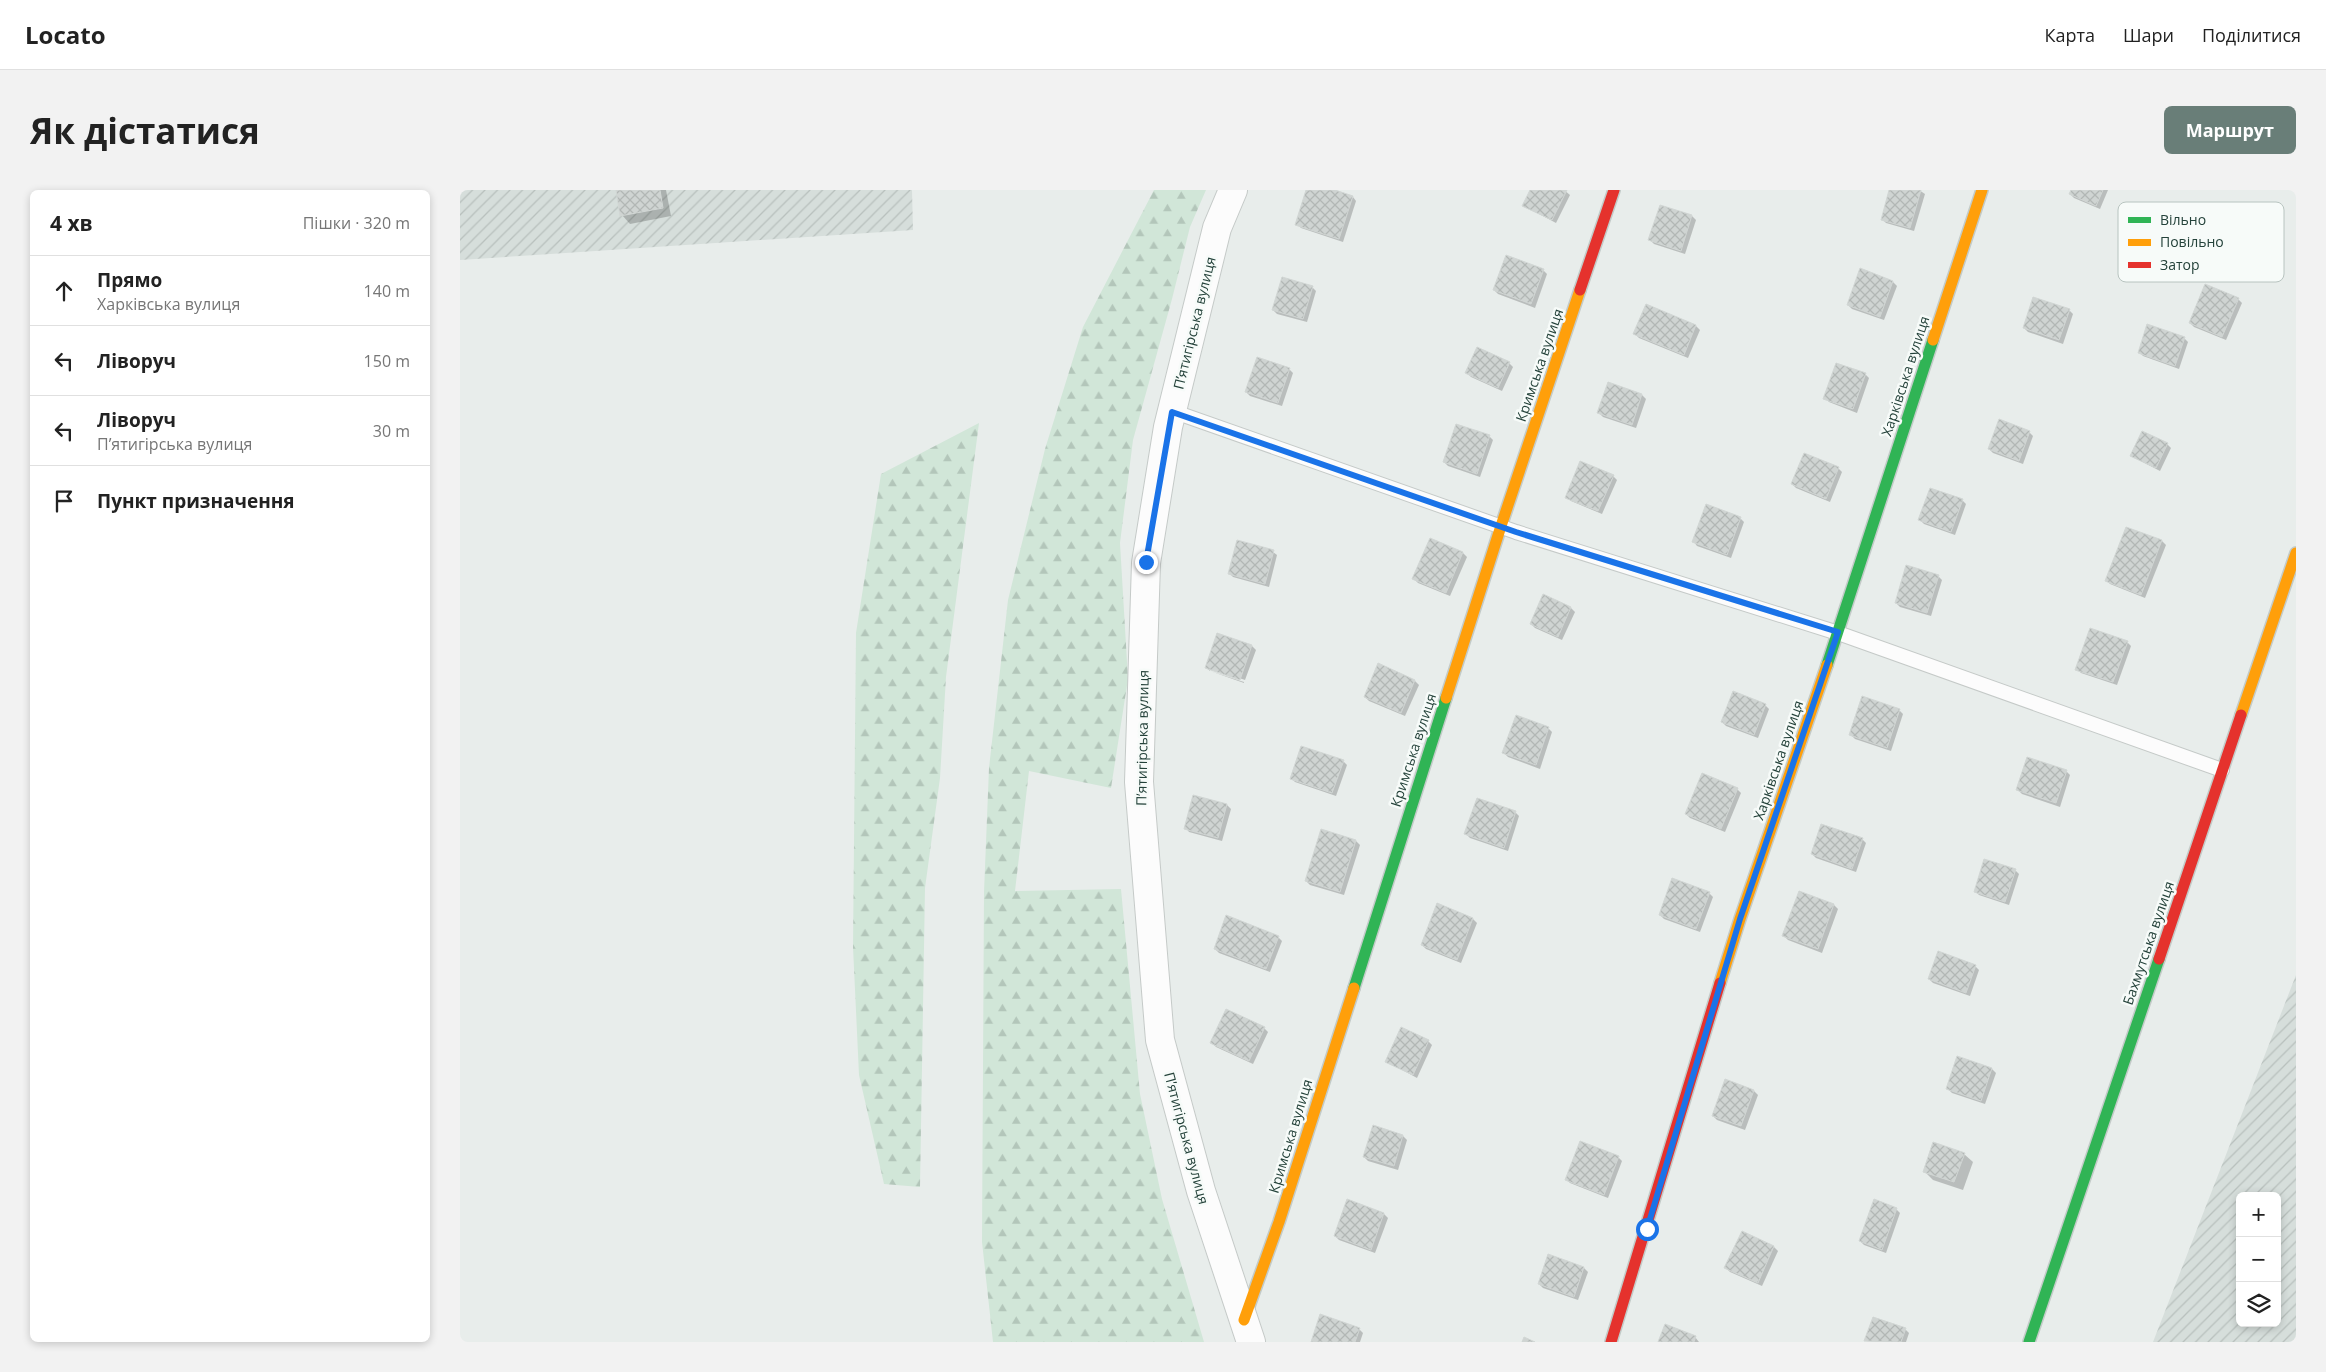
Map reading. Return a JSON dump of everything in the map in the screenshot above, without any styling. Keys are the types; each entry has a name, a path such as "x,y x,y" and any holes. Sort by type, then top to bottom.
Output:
{"street":[{"name":"П’ятигірська вулиця","path":"1233,190 1216,228 1172,412 1146,562 1139,782 1160,1040 1201,1191 1247,1331"},
{"name":"Кримська вулиця","path":"1247,1331 1279,1222 1501,526 1614,190"},
{"name":"Харківська вулиця","path":"1611,1342 1740,919 1838,632 1982,190"},
{"name":"Бахмутська вулиця","path":"2029,1342 2296,553"}],"lane":[{"path":"1172,412 1501,526 1838,632 2222,770"}],"shaded area":[{"path":"460,190 912,190 913,230 460,260"},
{"path":"2296,975 2296,1342 2153,1342"}],"green space":[{"path":"1154,190 1206,190 1190,227 1133,440 1120,543 1128,679 1111,788 1029,771 1015,891 1121,889 1140,1094 1162,1199 1204,1342 993,1342 982,1242 984,892 989,768 1008,600 1045,449 1083,327"},
{"path":"979,423 946,677 940,778 925,888 920,1187 884,1184 859,1075 853,947 856,633 881,474"}],"building":[{"path":"616,190 660,190 663,208 620,216"},
{"path":"1306,190 1335,190 1353,196 1339,239 1295,225"},
{"path":"1530,190 1567,190 1552,220 1522,206"},
{"path":"1889,190 1921,190 1910,228 1881,220"},
{"path":"2071,190 2103,190 2096,206 2069,194"},
{"path":"1660,205 1692,215 1681,251 1648,240"},
{"path":"1506,255 1544,269 1531,304 1493,290"},
{"path":"1860,268 1893,281 1880,317 1847,305"},
{"path":"1282,277 1313,286 1303,319 1272,310"},
{"path":"2205,284 2239,298 2222,337 2189,323"},
{"path":"2033,297 2070,309 2059,340 2023,328"},
{"path":"1646,304 1696,325 1684,355 1633,334"},
{"path":"2147,324 2185,337 2175,366 2138,353"},
{"path":"1477,347 1510,362 1498,388 1465,373"},
{"path":"1257,357 1290,368 1278,403 1245,392"},
{"path":"1836,363 1866,373 1853,409 1823,399"},
{"path":"1608,382 1642,394 1632,425 1597,413"},
{"path":"1999,419 2030,431 2019,461 1988,449"},
{"path":"1456,424 1490,435 1477,474 1443,462"},
{"path":"2142,431 2168,443 2156,468 2130,456"},
{"path":"1804,453 1839,467 1826,499 1791,484"},
{"path":"1580,461 1614,475 1598,511 1565,498"},
{"path":"1930,488 1963,499 1951,532 1918,520"},
{"path":"1706,504 1741,517 1727,555 1692,542"},
{"path":"2126,527 2162,540 2141,595 2105,581"},
{"path":"1430,538 1463,552 1446,593 1412,579"},
{"path":"1237,540 1274,550 1265,584 1228,574"},
{"path":"1906,565 1939,575 1927,613 1895,603"},
{"path":"1543,594 1571,607 1558,637 1530,624"},
{"path":"2090,628 2128,641 2113,682 2075,670"},
{"path":"1217,633 1252,645 1240,680 1205,668"},
{"path":"1378,663 1415,680 1401,713 1364,697"},
{"path":"1733,691 1766,704 1754,735 1721,722"},
{"path":"1862,696 1900,709 1887,748 1849,735"},
{"path":"1516,715 1549,727 1536,765 1502,753"},
{"path":"1301,746 1344,760 1332,793 1290,779"},
{"path":"2027,757 2067,770 2056,803 2016,790"},
{"path":"1702,773 1738,788 1721,829 1685,814"},
{"path":"1193,795 1227,804 1218,838 1184,829"},
{"path":"1477,798 1516,811 1504,848 1464,834"},
{"path":"1821,824 1863,838 1852,869 1811,854"},
{"path":"1321,829 1356,840 1340,892 1305,881"},
{"path":"1984,859 2016,869 2005,902 1974,892"},
{"path":"1672,878 1710,892 1696,929 1659,915"},
{"path":"1799,891 1834,904 1818,949 1782,936"},
{"path":"1437,903 1473,918 1457,960 1421,945"},
{"path":"1226,915 1279,936 1266,969 1214,949"},
{"path":"1938,951 1976,965 1966,993 1928,979"},
{"path":"1226,1009 1265,1027 1249,1061 1210,1043"},
{"path":"1401,1027 1429,1040 1413,1075 1385,1062"},
{"path":"1957,1056 1992,1068 1981,1101 1946,1089"},
{"path":"1725,1079 1754,1090 1741,1126 1712,1116"},
{"path":"1373,1125 1403,1135 1394,1166 1363,1157"},
{"path":"1580,1141 1619,1156 1604,1195 1565,1180"},
{"path":"1933,1142 1965,1153 1954,1182 1923,1172"},
{"path":"1347,1199 1384,1213 1371,1250 1334,1236"},
{"path":"1874,1199 1897,1208 1882,1250 1859,1241"},
{"path":"1742,1231 1774,1246 1758,1283 1724,1268"},
{"path":"1548,1254 1584,1267 1574,1297 1538,1284"},
{"path":"1320,1314 1360,1328 1355,1342 1311,1342"},
{"path":"1873,1317 1906,1328 1901,1342 1864,1341"},
{"path":"1665,1324 1696,1336 1694,1342 1658,1342"},
{"path":"1524,1337 1535,1342 1522,1342"}],"traffic: fast":[{"path":"1827,665 1933,340"},
{"path":"1354,988 1446,698"},
{"path":"2029,1342 2159,959"}],"traffic: slow":[{"path":"1933,340 1982,190"},
{"path":"1446,698 1580,290"},
{"path":"2241,715 2296,553"},
{"path":"1720,983 1827,665"},
{"path":"1244,1320 1279,1222 1354,988"}],"traffic: jam":[{"path":"1580,290 1614,190"},
{"path":"2159,959 2241,715"},
{"path":"1611,1342 1720,983"}],"route":[{"path":"1146,562 1172,412 1516,532 1838,632 1740,919 1647,1229"}]}
